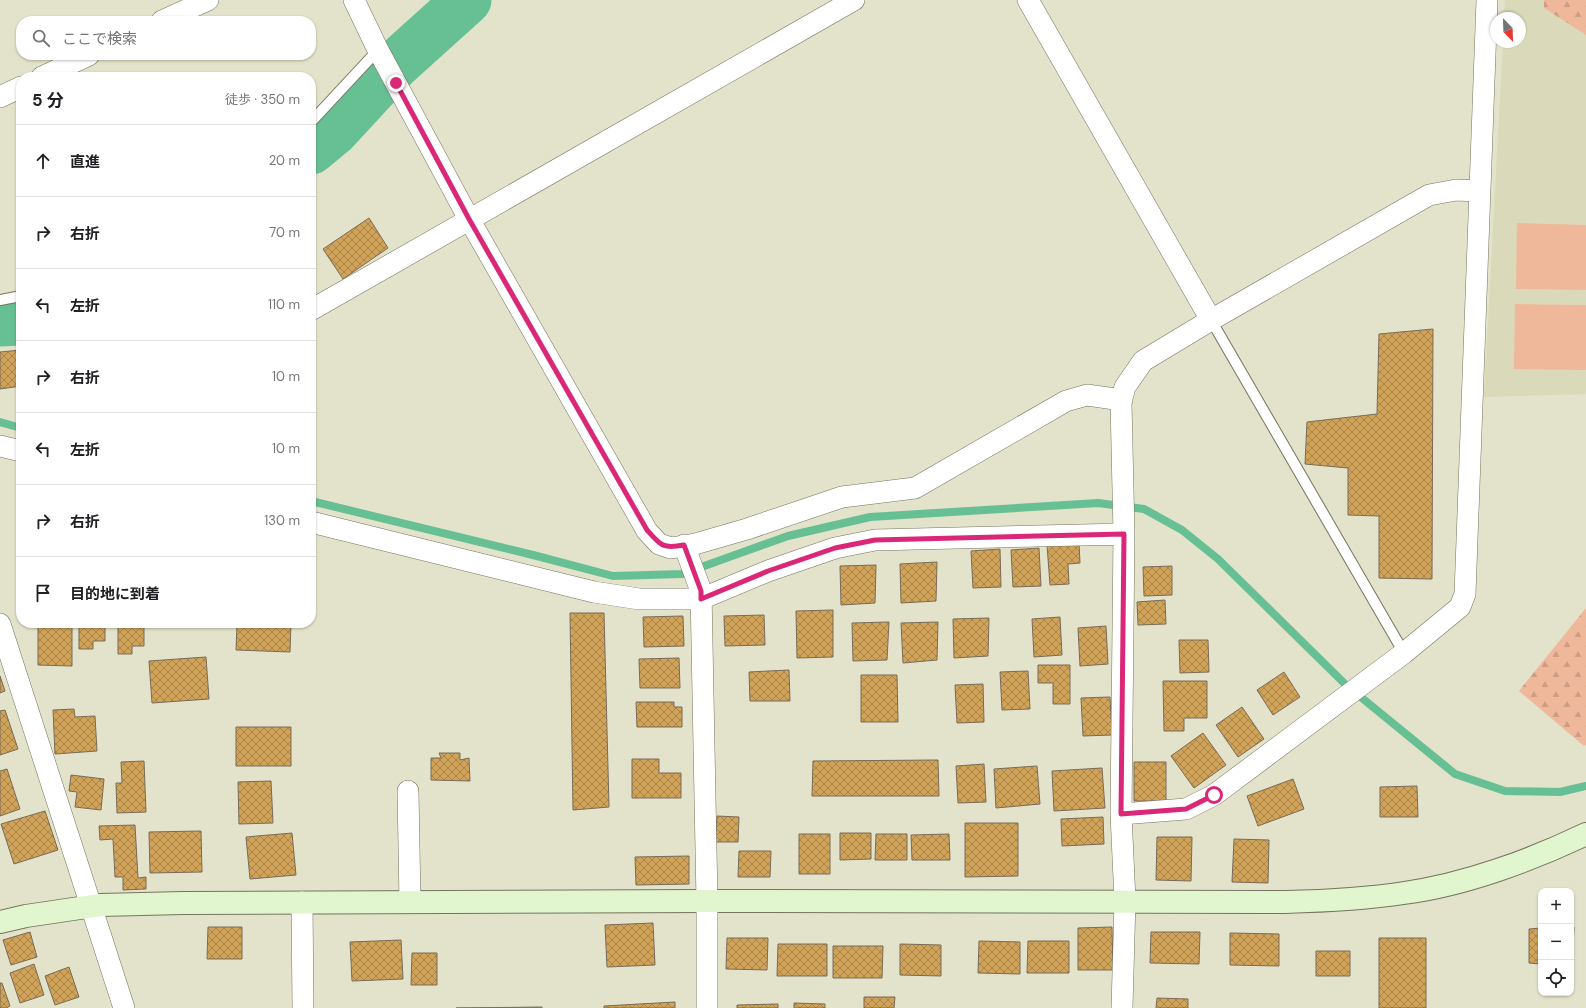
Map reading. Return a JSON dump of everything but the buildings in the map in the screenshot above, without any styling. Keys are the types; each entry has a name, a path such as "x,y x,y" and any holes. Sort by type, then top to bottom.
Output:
{"street":[{"path":"173,16 208,0"},
{"path":"354,0 378,50 469,219 647,530 659,544 671,548 747,530 842,496 915,488 1066,401 1087,395 1122,400"},
{"path":"316,307 854,0"},
{"path":"1028,0 1211,320"},
{"path":"1121,814 1186,809 1214,795 1340,700 1369,680 1460,606 1464,594 1487,0"},
{"path":"53,72 78,60"},
{"path":"0,97 16,89"},
{"path":"1122,1008 1125,901 1121,814 1124,531 1122,400 1126,387 1143,361 1211,320 1429,195 1456,190 1479,191"},
{"path":"0,446 16,450"},
{"path":"316,523 594,592 639,600 701,595 835,548 875,540 1124,531"},
{"path":"684,545 701,595 707,901 707,1008"},
{"path":"0,624 124,1008"},
{"path":"408,792 410,902"},
{"path":"0,922 26,916 92,906 183,903 1335,901 1405,893 1475,877 1562,845 1586,834"},
{"path":"302,902 303,1008"}],"lane":[{"path":"316,117 378,50"},
{"path":"0,300 16,297"},
{"path":"1211,320 1404,653"}],"shaded area":[{"path":"1505,0 1586,0 1586,394 1484,397 1503,48 1526,48 1526,12 1504,12"}],"green space":[{"path":"1544,0 1586,0 1586,35 1544,8"},
{"path":"1517,223 1586,225 1586,290 1516,289"},
{"path":"1515,304 1586,305 1586,370 1514,369"},
{"path":"1586,608 1586,745 1584,746 1519,691"}],"waterway":[{"path":"316,146 334,131 395,65 467,0"},
{"path":"0,322 16,321"},
{"path":"0,422 16,427"},
{"path":"316,502 613,576 682,574 788,536 870,517 1098,503 1144,509 1182,530 1218,559 1346,685 1455,774 1505,791 1560,792 1586,786"}],"route":[{"path":"396,83 469,219 647,530 659,544 671,548 684,545 701,591 701,599 768,571 835,548 875,540 1124,534 1121,814 1186,809 1214,795"}]}
